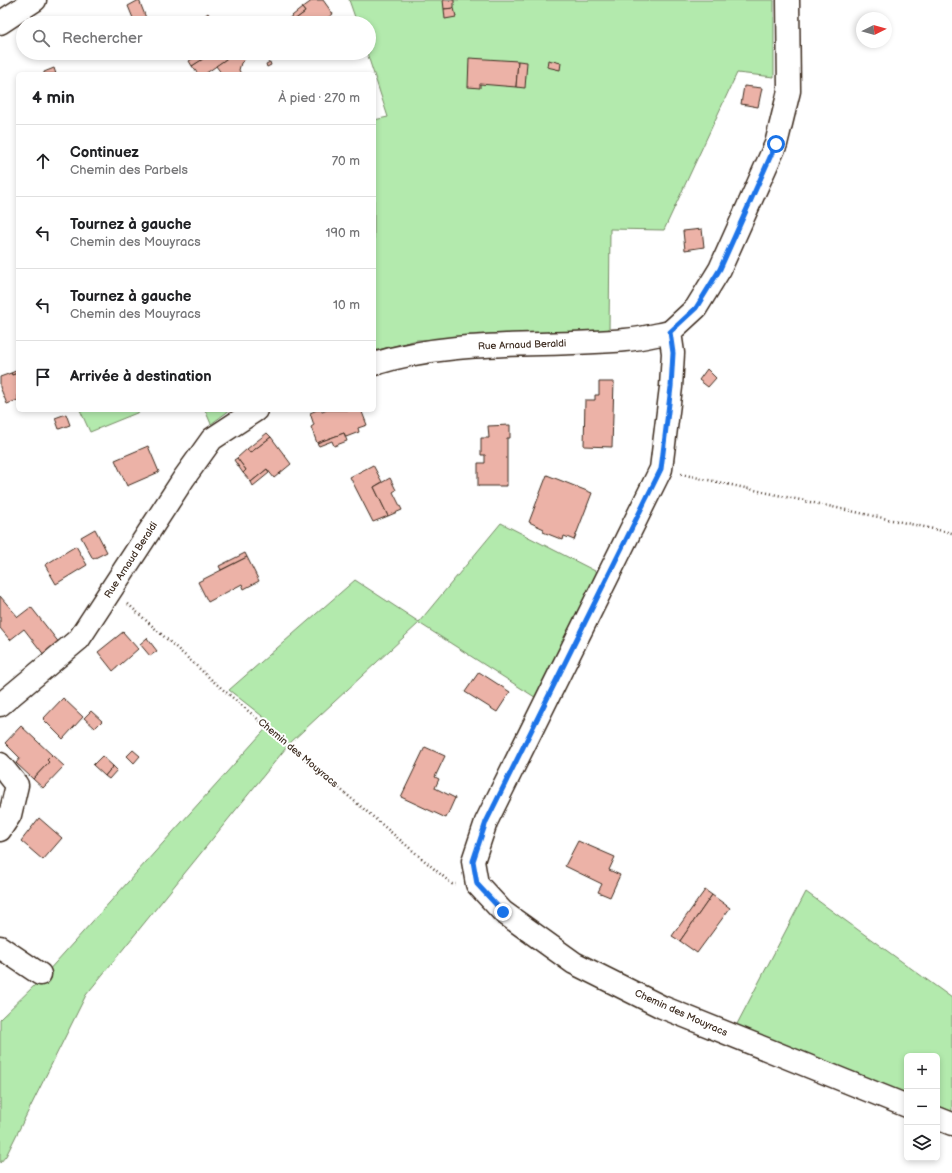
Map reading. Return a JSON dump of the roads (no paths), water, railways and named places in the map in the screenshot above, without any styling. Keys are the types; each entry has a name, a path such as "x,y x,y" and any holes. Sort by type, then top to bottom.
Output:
{"street":[{"path":"0,23 36,0"},
{"path":"670,332 696,308 720,269 776,144 789,91 788,0"},
{"name":"Rue Arnaud Beraldi","path":"376,363 385,360 451,348 626,340 670,332"},
{"name":"Chemin des Mouyracs","path":"670,332 673,353 671,387 661,469 486,822 473,861 477,884 503,912 574,962 662,1006 904,1105"},
{"name":"Rue Arnaud Beraldi","path":"0,705 79,639 180,484 212,439 253,412"},
{"path":"0,764 17,785 10,815 0,830"},
{"path":"0,947 40,974"},
{"path":"940,1119 952,1124"}]}
